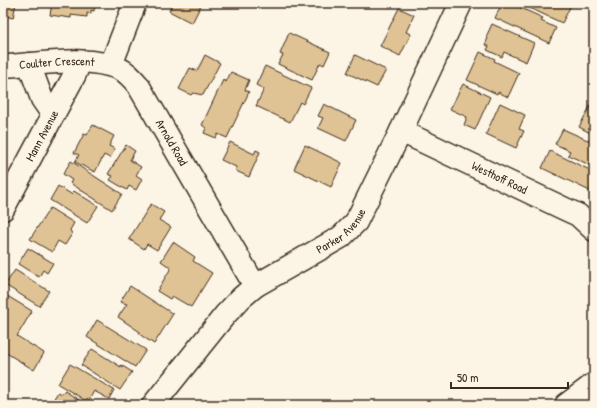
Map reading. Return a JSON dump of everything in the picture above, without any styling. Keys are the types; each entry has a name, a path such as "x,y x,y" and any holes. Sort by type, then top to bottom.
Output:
{"street":[{"path":"111,65 135,3"},
{"name":"Parker Avenue","path":"153,405 225,315 241,298 255,286 341,237 350,229 361,214 461,3"},
{"name":"Coulter Crescent","path":"3,66 80,62 111,65"},
{"name":"Mann Avenue","path":"3,209 80,62"},
{"path":"29,64 42,99 53,115"},
{"name":"Arnold Road","path":"111,65 121,69 131,76 138,85 255,286"},
{"name":"Westhoff Road","path":"401,131 578,215 594,230"},
{"path":"566,405 594,384"}],"building":[{"path":"3,3 16,3 13,18 5,16 3,28"},
{"path":"52,3 95,3 94,11 91,10 91,14 87,13 87,17 71,15 71,18 50,15"},
{"path":"173,3 202,3 192,23 169,11"},
{"path":"502,3 508,6 510,3 543,18 541,21 556,28 549,43 495,18"},
{"path":"519,3 572,3 562,23"},
{"path":"399,8 414,15 406,32 411,34 400,56 380,46"},
{"path":"492,24 534,43 526,62 504,52 502,57 487,50 489,46 485,45 488,38 486,37"},
{"path":"289,33 330,52 324,65 320,63 312,80 278,64 283,55 280,54"},
{"path":"480,52 495,59 494,61 519,73 508,97 498,92 497,94 467,80"},
{"path":"205,55 220,63 203,95 193,93 191,95 179,89 190,68 197,71"},
{"path":"355,55 386,70 377,87 347,73"},
{"path":"265,66 311,88 303,104 300,102 290,122 256,106 264,89 256,85"},
{"path":"231,72 249,80 245,90 249,92 227,138 218,134 216,138 204,133 206,128 202,125 223,80 226,82"},
{"path":"463,84 490,97 475,130 464,125 467,117 450,109"},
{"path":"594,99 594,135 579,127"},
{"path":"500,103 525,115 519,129 524,131 516,148 486,134"},
{"path":"324,104 356,120 346,141 318,128 323,118 318,116"},
{"path":"93,125 114,136 109,146 115,149 110,158 104,155 95,172 75,162 79,155 74,153 84,134 87,135"},
{"path":"563,129 594,143 594,167 568,155 570,151 555,144"},
{"path":"230,142 254,154 256,150 260,152 249,177 236,171 236,167 221,160"},
{"path":"126,145 135,151 130,160 141,167 136,175 142,179 136,190 129,186 127,190 110,180 113,176 108,174"},
{"path":"305,145 342,163 331,187 294,169"},
{"path":"550,151 594,172 594,193 542,168"},
{"path":"71,161 122,194 112,210 70,183 72,180 63,174"},
{"path":"58,186 71,194 74,191 98,206 87,223 50,200"},
{"path":"151,204 164,212 159,220 171,227 157,250 147,244 144,249 129,239"},
{"path":"50,208 74,223 70,230 72,234 65,245 58,241 52,252 30,239"},
{"path":"173,242 195,257 193,261 212,273 191,307 172,296 170,299 157,291 171,268 161,261"},
{"path":"28,248 53,263 47,273 43,270 39,277 18,264"},
{"path":"15,270 49,291 39,306 5,285"},
{"path":"130,286 173,314 154,344 139,334 140,332 118,317 127,304 120,302"},
{"path":"4,294 32,311 17,336 44,353 34,370 3,351"},
{"path":"97,320 146,350 135,367 87,337"},
{"path":"92,349 132,372 120,390 81,365"},
{"path":"70,364 114,390 109,399 94,391 88,402 58,384"},
{"path":"65,391 79,400 77,402 81,405 50,405 58,392 62,394"}]}
